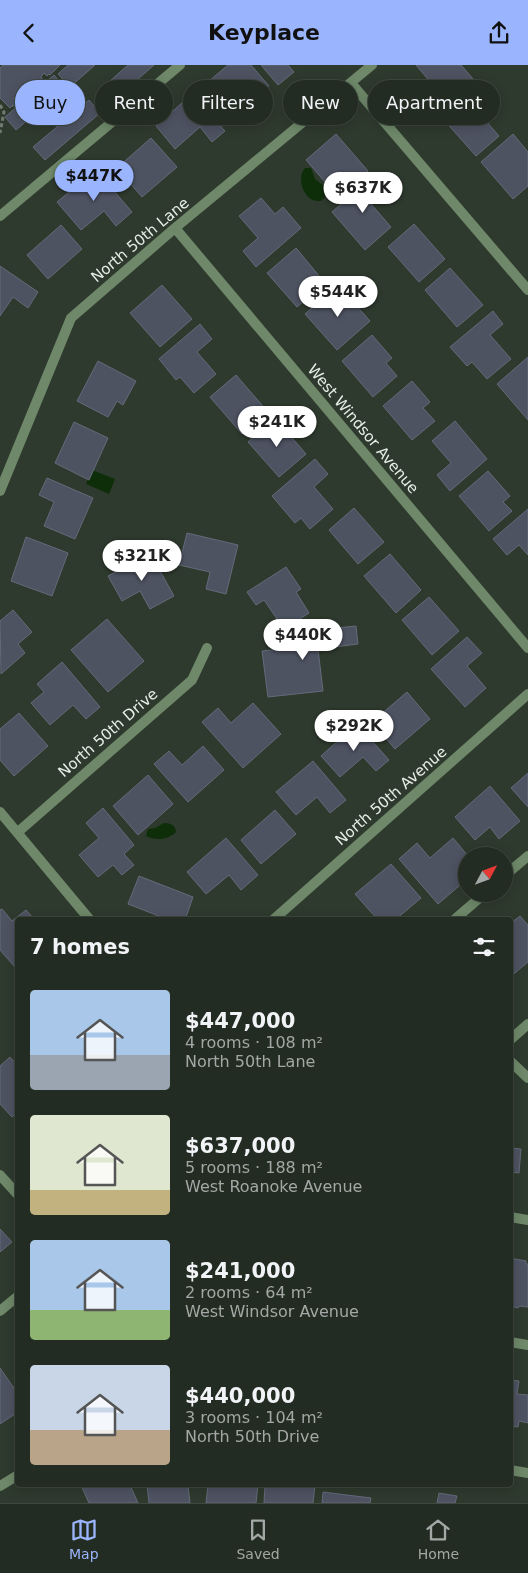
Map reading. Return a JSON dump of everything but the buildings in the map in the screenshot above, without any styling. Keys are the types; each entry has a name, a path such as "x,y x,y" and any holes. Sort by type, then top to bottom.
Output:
{"street":[{"path":"0,216 180,65"},
{"name":"North 50th Lane","path":"354,80 372,65"},
{"path":"358,91 528,289"},
{"name":"North 50th Lane","path":"0,491 71,318 300,125"},
{"name":"West Windsor Avenue","path":"175,229 528,648"},
{"name":"North 50th Drive","path":"18,832 192,680 207,649"},
{"name":"North 50th Avenue","path":"276,917 528,694"},
{"path":"0,812 88,917"},
{"path":"513,869 528,856"},
{"path":"457,917 474,903"},
{"path":"513,1038 528,1025"},
{"path":"513,1064 528,1078"},
{"path":"0,1175 15,1192"},
{"path":"513,1218 528,1220"},
{"path":"0,1311 15,1298"},
{"path":"513,1342 528,1345"},
{"path":"513,1470 528,1473"},
{"path":"0,1486 15,1477"}],"path":[{"path":"0,105 4,112 0,133"}],"shaded area":[{"path":"305,168 311,168 315,179 325,187 325,197 321,201 309,198 304,190 301,176"},
{"path":"92,470 115,479 109,494 86,484"},
{"path":"164,823 172,825 176,832 162,839 146,836 148,829 155,828"}]}
